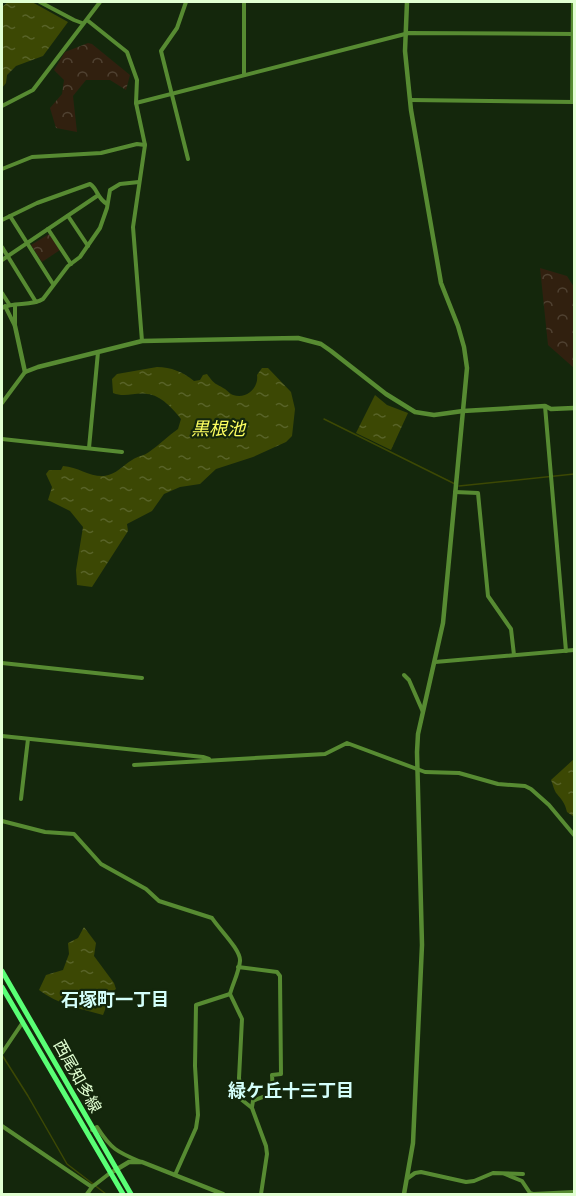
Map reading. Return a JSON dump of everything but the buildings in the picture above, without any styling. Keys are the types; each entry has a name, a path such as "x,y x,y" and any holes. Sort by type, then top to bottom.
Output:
{"main road":[{"name":"西尾知多線","path":"2,971 131,1194"},
{"name":"西尾知多線","path":"2,987 123,1194"}],"street":[{"path":"40,2 82,23 87,20 100,2"},
{"path":"186,2 177,28 161,48 170,94 188,159"},
{"path":"244,2 244,75"},
{"path":"404,1194 413,1143 422,945 416,769 418,734 442,623 466,384 464,347 441,283 406,78 407,2"},
{"path":"410,100 573,102 573,2"},
{"path":"87,20 127,52 137,80 136,103 145,145 133,227 142,341"},
{"path":"2,106 33,90 82,27 82,23"},
{"path":"136,103 405,33 574,34"},
{"path":"2,169 32,157 101,153 136,144 145,145"},
{"path":"5,306 43,299 53,284 80,257 100,228 110,190 139,182"},
{"path":"2,220 36,203 90,184 97,196 107,204"},
{"path":"2,260 97,196"},
{"path":"10,216 53,284"},
{"path":"68,216 88,246"},
{"path":"48,229 71,264"},
{"path":"2,247 36,302"},
{"path":"2,293 12,324 15,326"},
{"path":"15,305 15,326 26,372"},
{"path":"2,403 26,372 142,341 286,338 321,344 386,394 416,412 434,415 545,406 551,409 574,408"},
{"path":"89,448 98,352"},
{"path":"545,406 566,651"},
{"path":"2,439 122,452"},
{"path":"455,490 478,493 488,596 511,629 514,655"},
{"path":"435,662 574,650"},
{"path":"2,663 142,678"},
{"path":"404,675 409,680 423,712"},
{"path":"2,736 203,757 212,760"},
{"path":"21,799 28,739"},
{"path":"134,765 325,754 347,743 425,772 459,773 498,784 525,786 549,805 574,834"},
{"path":"2,821 45,832 74,834 101,864 146,889 159,901 212,918 216,926 238,950 240,960 230,994 242,1019 239,1078 242,1100 252,1108"},
{"path":"238,967 277,972 280,976 281,1074 273,1075 273,1092 253,1101 252,1108 267,1154 261,1194"},
{"path":"175,1175 196,1128 198,1115 195,1066 196,1005 230,994"},
{"path":"2,1053 23,1022"},
{"path":"2,1126 92,1187"},
{"path":"92,1130 98,1127 109,1145 123,1155 223,1194"},
{"path":"87,1194 110,1173 129,1162 142,1162"},
{"path":"408,1178 421,1172 457,1180 474,1181 493,1173 524,1174"},
{"path":"501,1172 522,1181 530,1193 574,1192"}],"green space":[{"path":"88,43 130,75 126,90 110,80 86,80 73,96 77,132 56,128 50,108 62,94 64,80 54,70 65,52"},
{"path":"49,234 60,250 42,262 31,245"},
{"path":"540,268 567,276 574,287 574,368 548,345"}],"water":[{"path":"8,2 32,2 68,22 43,56 16,66 7,75 6,83 2,88 2,7"},
{"name":"黒根池","path":"157,367 177,371 194,381 200,380 203,375 207,374 215,383 232,395 238,396 251,391 262,368 268,368 291,392 295,409 292,436 286,442 253,457 216,469 200,484 180,487 164,494 152,511 127,524 128,531 92,587 77,585 76,570 83,527 70,511 48,500 52,487 46,474 49,470 61,470 63,466 94,475 109,475 147,453 178,429 181,419 157,397 113,393 112,379 117,374"},
{"path":"375,395 387,405 408,413 391,450 356,433"},
{"path":"574,759 573,816 567,812 551,780"},
{"path":"84,927 96,943 94,956 116,989 112,992 103,1015 61,1002 39,990 46,975 63,970 69,954 68,943 78,938"}],"waterway":[{"path":"324,419 455,484"},
{"path":"459,486 574,474"},
{"path":"2,1055 67,1164 106,1194"}],"district":[{"name":"石塚町一丁目","path":"115,1000"},
{"name":"緑ケ丘十三丁目","path":"291,1091"}]}
